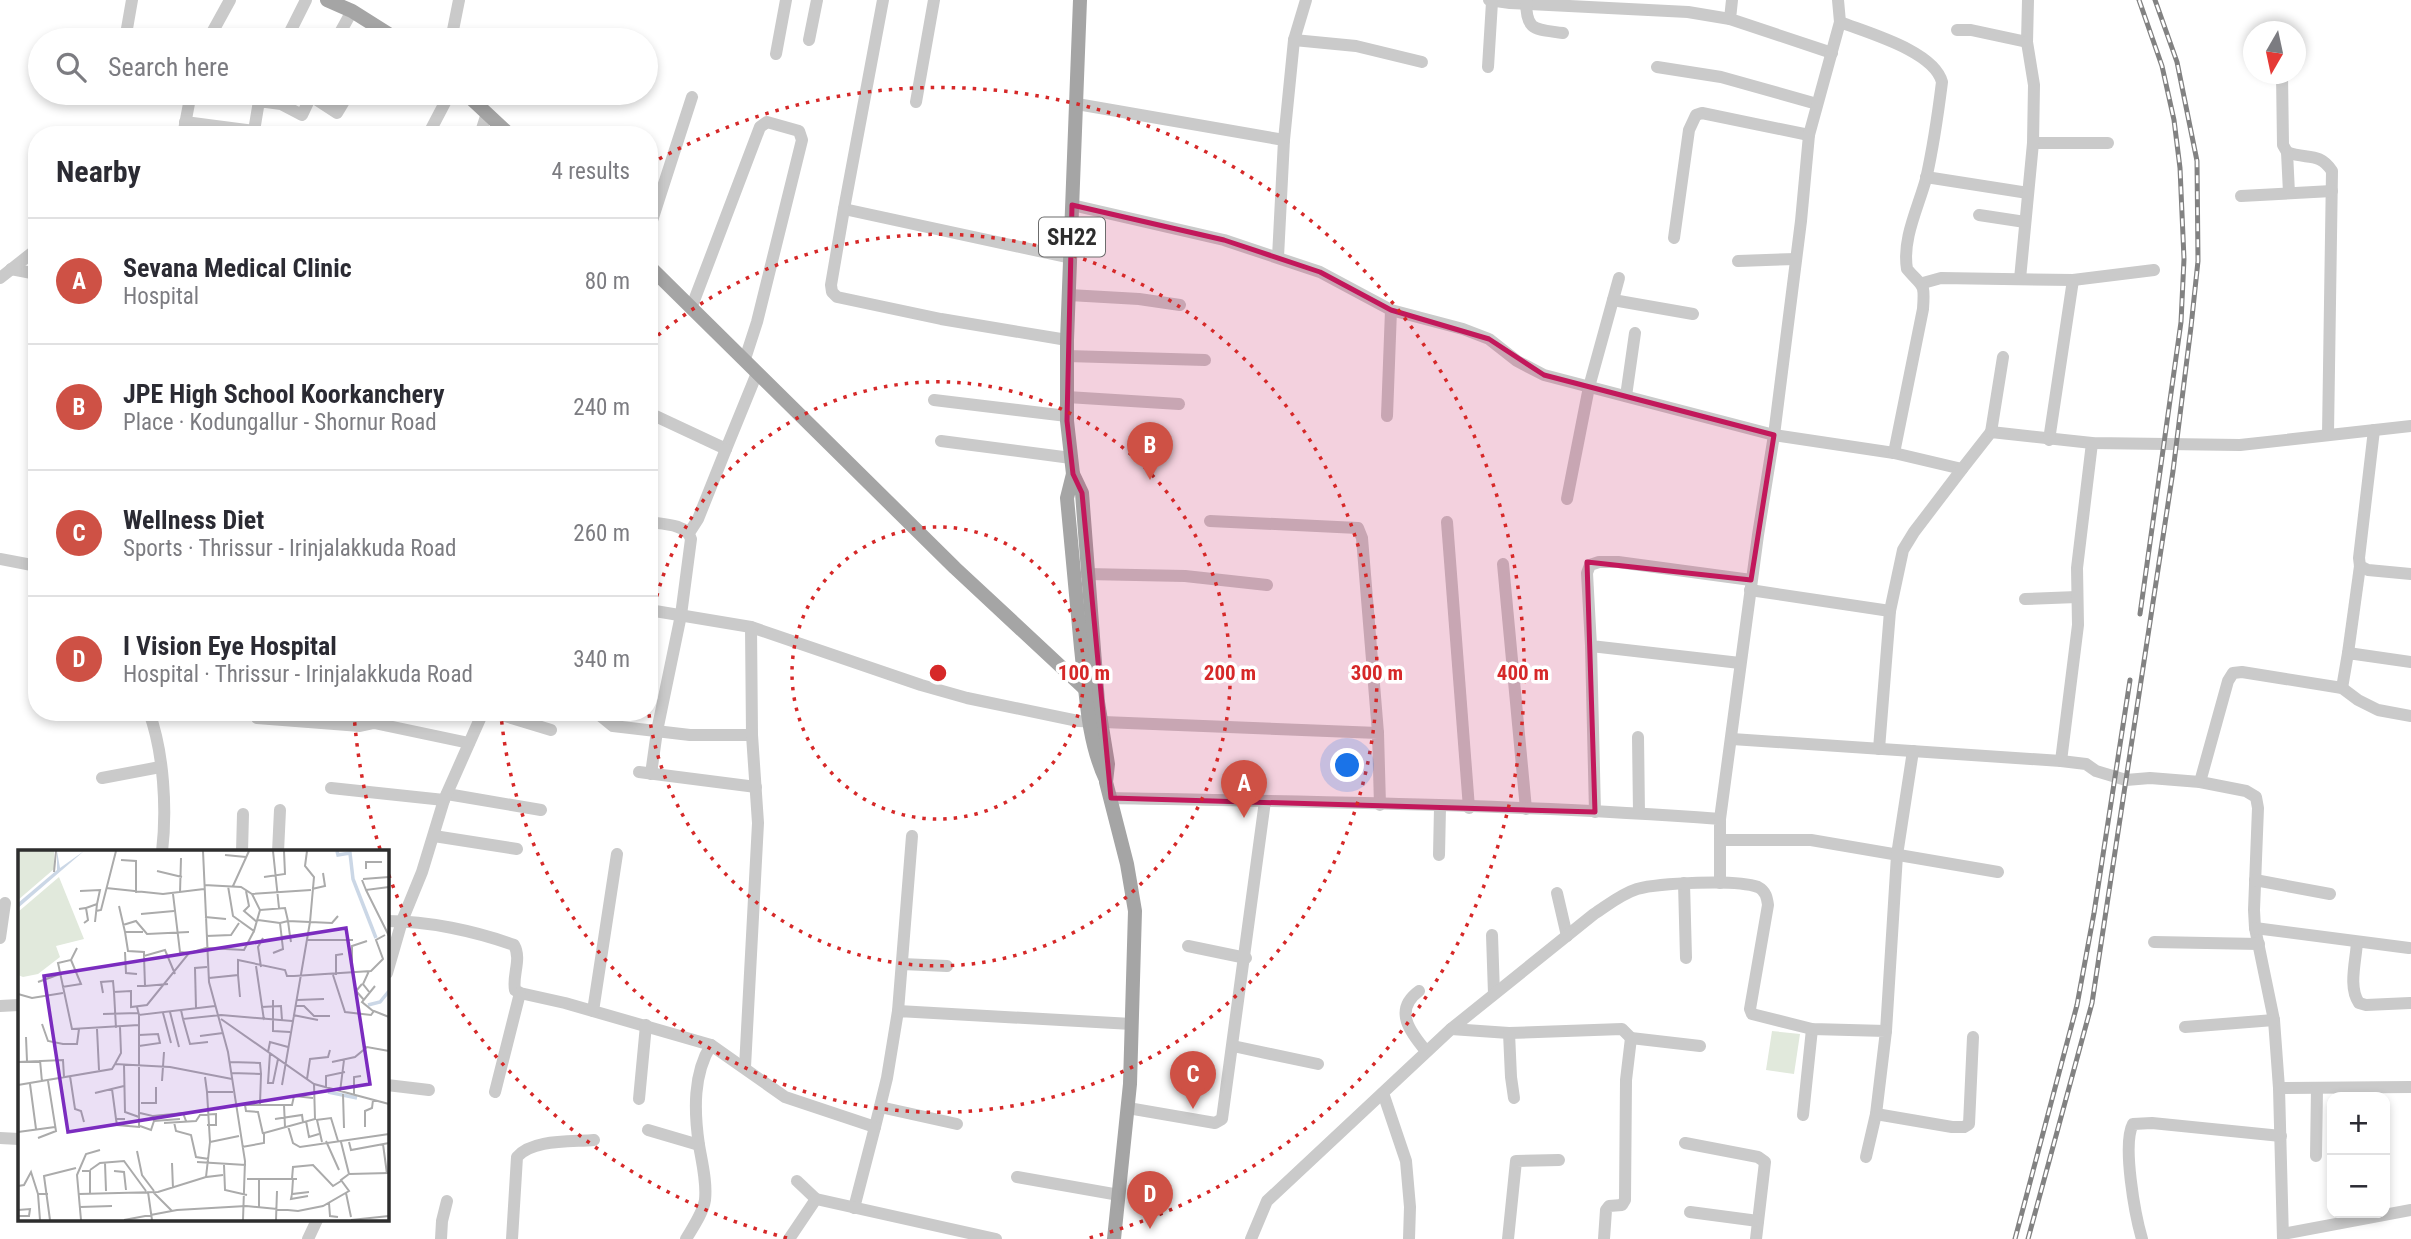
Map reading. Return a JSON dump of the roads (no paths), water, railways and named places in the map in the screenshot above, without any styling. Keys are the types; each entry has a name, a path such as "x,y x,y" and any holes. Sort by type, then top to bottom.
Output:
{"main road":[{"path":"327,0 352,11 379,28"},
{"name":"SH22","path":"1080,0 1067,416 1073,474 1082,493 1086,574 1098,702 1089,722"},
{"path":"478,105 501,126"},
{"path":"658,274 946,559 1086,691"},
{"path":"1073,474 1067,498 1089,722 1098,763 1111,798 1135,911 1128,1108 1114,1239"}],"street":[{"path":"127,28 132,0"},
{"path":"215,28 230,0"},
{"path":"292,28 306,0"},
{"path":"453,28 459,0"},
{"path":"776,54 786,0"},
{"path":"809,40 817,0"},
{"path":"883,0 844,209 832,292 837,297 941,319 1068,340"},
{"path":"916,102 934,0"},
{"path":"1073,0 1080,0"},
{"path":"1278,257 1284,140 1294,40 1306,0"},
{"path":"1730,19 1732,0"},
{"path":"1720,883 1720,819 1774,435 1809,135 1840,22 1838,0"},
{"path":"2020,279 2033,143 2034,85 2027,42 2028,0"},
{"path":"1488,67 1491,1 1688,12 1730,19 1832,53"},
{"path":"1526,2 1526,18 1531,25 1537,29 1563,33"},
{"path":"343,28 352,11"},
{"path":"1840,22 1903,47 1932,64 1940,74 1942,82 1926,177 1905,259 1907,269 1923,283 1923,309 1894,453"},
{"path":"1957,30 1970,30 2027,42"},
{"path":"1294,40 1356,46 1422,62"},
{"path":"1657,67 1721,77 1817,104"},
{"path":"2281,84 2283,145 2287,152 2289,193"},
{"path":"658,202 692,97"},
{"path":"1077,104 1284,140"},
{"path":"184,126 189,105"},
{"path":"255,126 258,105"},
{"path":"283,105 302,115 307,105"},
{"path":"326,105 337,113 342,105"},
{"path":"433,126 444,105"},
{"path":"483,126 487,113"},
{"path":"1674,238 1689,131 1696,115 1702,113 1809,135"},
{"path":"692,306 760,127 767,122 799,131 802,140 757,322 745,359"},
{"path":"2033,143 2108,143"},
{"path":"2287,152 2296,156 2316,156 2326,161 2332,170 2328,434"},
{"path":"1926,177 2028,192"},
{"path":"2241,196 2333,191"},
{"path":"1072,205 1224,240 1320,272 1391,310 1489,339 1517,361 1544,375 1774,435 1894,453 1962,469"},
{"path":"844,209 1071,258"},
{"path":"1979,215 2025,222"},
{"path":"0,278 28,256"},
{"path":"1738,261 1796,258"},
{"path":"11,269 28,272"},
{"path":"1923,283 1941,278 2073,280 2154,270"},
{"path":"1567,499 1589,387 1619,278"},
{"path":"2049,440 2073,280"},
{"path":"1069,295 1139,299 1180,305"},
{"path":"1614,300 1693,314"},
{"path":"1387,416 1391,310"},
{"path":"1626,396 1635,333"},
{"path":"1068,356 1205,360"},
{"path":"1879,749 1890,611 1903,550 1991,432 2003,357"},
{"path":"689,533 698,519 757,373"},
{"path":"1067,397 1179,404"},
{"path":"934,400 1067,416"},
{"path":"658,417 726,449"},
{"path":"1991,432 2092,443 2240,445 2411,426"},
{"path":"2342,688 2360,566 2358,558 2374,430"},
{"path":"941,441 1071,458"},
{"path":"2061,761 2078,625 2077,568 2092,443"},
{"path":"1210,521 1358,528 1362,538 1378,733 1380,805"},
{"path":"1447,522 1469,808"},
{"path":"658,524 683,529 689,533 691,539 681,615 657,731 645,773 756,787"},
{"path":"0,559 28,564"},
{"path":"1595,812 1587,573 1590,565 1598,562 1618,562 1890,611"},
{"path":"1503,564 1526,809"},
{"path":"2360,566 2368,570 2411,574"},
{"path":"1086,574 1185,576 1267,585"},
{"path":"2025,599 2077,597"},
{"path":"658,611 751,627 967,698 1089,722 1378,733"},
{"path":"745,1068 758,822 752,735 751,627"},
{"path":"1591,646 1740,663"},
{"path":"2348,653 2411,662"},
{"path":"2200,782 2228,681 2233,673 2242,672 2342,688 2378,710 2411,716"},
{"path":"151,721 165,812 162,850"},
{"path":"296,721 360,726 374,723 469,743"},
{"path":"388,970 402,921 446,797 479,721"},
{"path":"522,721 551,730"},
{"path":"605,721 613,726 690,735 752,735"},
{"path":"1638,737 1639,813"},
{"path":"1731,739 2061,761 2085,764 2095,771 2126,780 2150,778 2200,782 2245,791 2256,797 2259,808 2255,928 2274,1020 2281,1136 2283,1237 2411,1210"},
{"path":"1866,1157 1876,1114 1886,1031 1897,855 1913,751"},
{"path":"102,778 160,767"},
{"path":"331,788 446,797 541,810"},
{"path":"1111,798 1526,809 1720,819"},
{"path":"1128,1108 1215,1123 1222,1119 1246,958 1265,801"},
{"path":"1439,855 1440,807"},
{"path":"278,850 280,810"},
{"path":"242,850 243,814"},
{"path":"434,836 517,849"},
{"path":"853,1208 876,1126 898,1011 912,836"},
{"path":"1720,840 1811,840 1998,872"},
{"path":"593,1011 617,854"},
{"path":"2255,880 2330,894"},
{"path":"1251,1239 1268,1201 1426,1051 1567,936 1620,896 1638,889 1684,883 1720,883 1758,888 1766,893 1768,905 1750,1009 1752,1014 1812,1029 1886,1031"},
{"path":"1684,883 1686,958"},
{"path":"1558,893 1567,936"},
{"path":"0,938 2,903"},
{"path":"388,921 459,930 513,945 518,955 513,985 514,990 520,993 646,1025 711,1045 785,1097 876,1126"},
{"path":"2255,928 2409,948"},
{"path":"1492,935 1494,994"},
{"path":"2154,942 2259,944"},
{"path":"2357,943 2353,986 2359,1003 2410,1003"},
{"path":"1188,946 1246,958"},
{"path":"902,964 947,966"},
{"path":"1419,991 1409,998 1405,1011 1409,1031 1426,1051"},
{"path":"495,1092 520,993"},
{"path":"0,1006 18,1005"},
{"path":"898,1011 1132,1024"},
{"path":"2185,1027 2274,1020"},
{"path":"639,1099 646,1025"},
{"path":"1451,1029 1509,1034 1622,1029 1630,1038 1700,1046"},
{"path":"1803,1115 1812,1029"},
{"path":"1509,1034 1514,1098"},
{"path":"1876,1114 1964,1128 1971,1118 1973,1037"},
{"path":"1604,1239 1606,1210 1609,1206 1622,1205 1625,1200 1626,1080 1630,1038"},
{"path":"686,1239 705,1201 696,1105 698,1072 711,1045"},
{"path":"1233,1046 1318,1064"},
{"path":"388,1085 429,1090"},
{"path":"2279,1088 2411,1087"},
{"path":"2316,1156 2317,1088"},
{"path":"1383,1093 1406,1161 1410,1207 1409,1239"},
{"path":"880,1107 957,1124"},
{"path":"2142,1239 2137,1223 2128,1146 2129,1132 2133,1124 2152,1123 2281,1136"},
{"path":"648,1130 699,1145"},
{"path":"0,1139 18,1139"},
{"path":"512,1239 515,1172 517,1157 523,1149 534,1145 594,1140"},
{"path":"1685,1143 1758,1157 1765,1162 1756,1239"},
{"path":"1508,1239 1516,1161 1559,1160"},
{"path":"1017,1177 1119,1195"},
{"path":"797,1181 816,1199 996,1239"},
{"path":"789,1239 816,1199"},
{"path":"441,1239 447,1200"},
{"path":"1690,1212 1758,1220"},
{"path":"308,1239 316,1222"}],"railway":[{"path":"2139,0 2162,66 2174,120 2180,168 2184,259 2181,322 2140,614"},
{"path":"2028,1239 2092,1003 2173,471 2198,261 2197,161 2177,62 2155,0"},
{"path":"2015,1239 2077,1005 2130,680"}],"place":[{"name":"JPE High School Koorkanchery","path":"1150,480"},
{"name":"Sevana Medical Clinic","path":"1244,818"},
{"name":"Wellness Diet","path":"1193,1109"},
{"name":"I Vision Eye Hospital","path":"1150,1229"}]}
